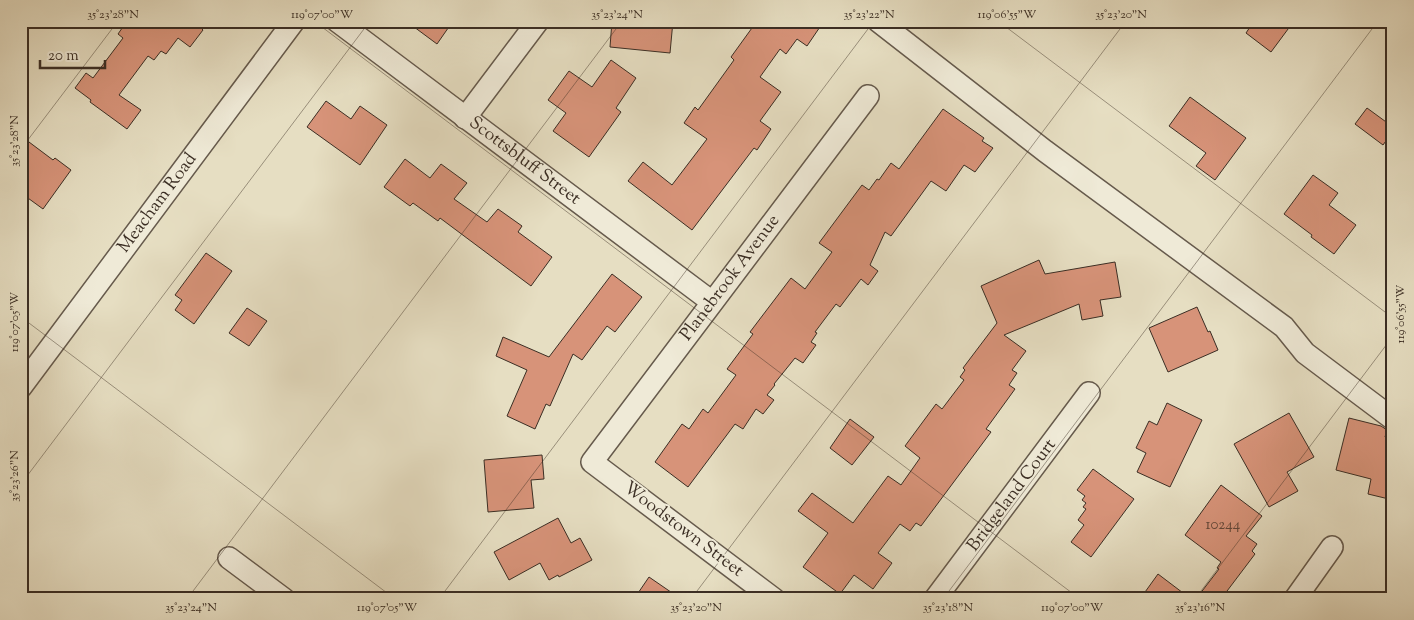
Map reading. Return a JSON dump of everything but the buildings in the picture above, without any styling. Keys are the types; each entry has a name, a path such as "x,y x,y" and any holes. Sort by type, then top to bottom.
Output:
{"street":[{"name":"Meacham Road","path":"21,387 294,21"},
{"name":"Scottsbluff Street","path":"337,21 712,302"},
{"path":"465,118 538,21"},
{"path":"878,21 1045,151 1284,327 1306,353 1393,419"},
{"name":"Planebrook Avenue","path":"592,462 868,96"},
{"name":"Bridgeland Court","path":"935,599 1089,393"},
{"name":"Woodstown Street","path":"592,462 774,599"},
{"path":"1295,599 1332,547"},
{"path":"229,558 284,599"}]}
